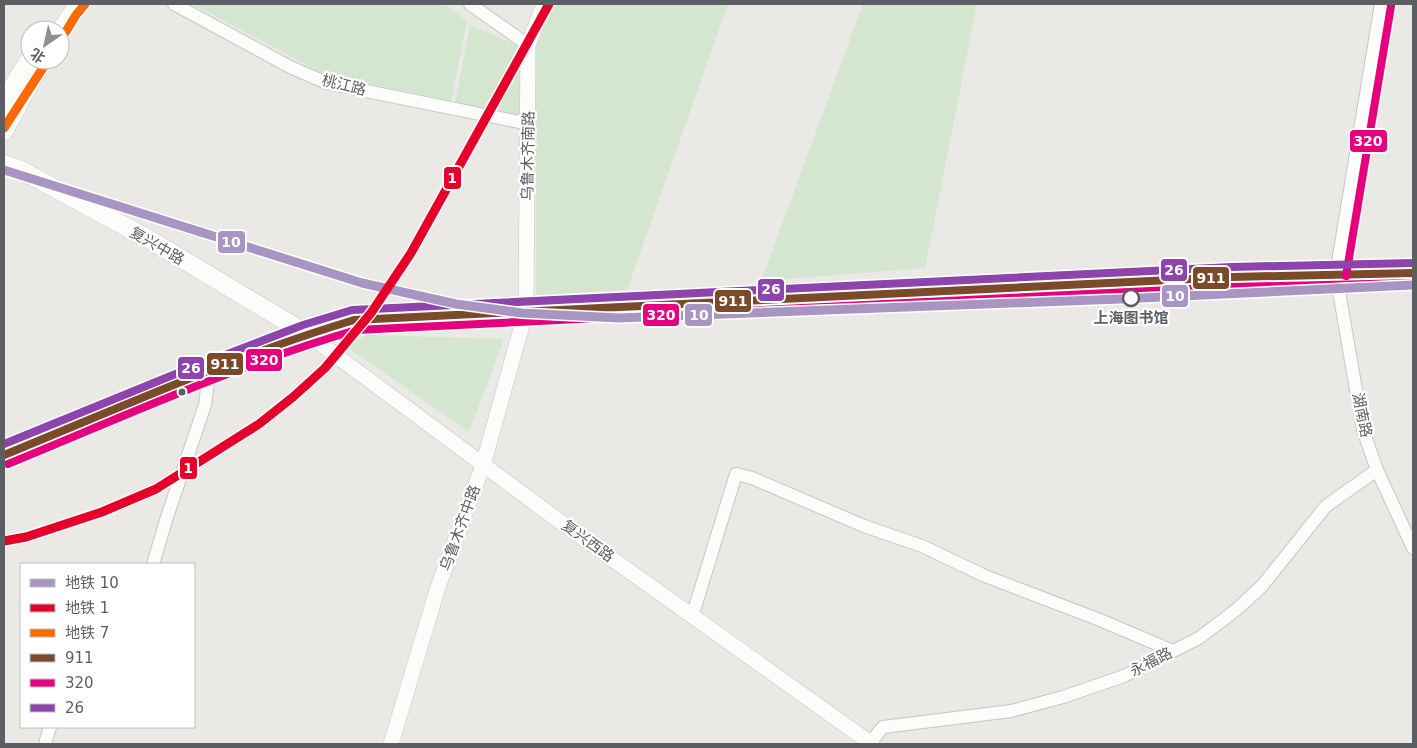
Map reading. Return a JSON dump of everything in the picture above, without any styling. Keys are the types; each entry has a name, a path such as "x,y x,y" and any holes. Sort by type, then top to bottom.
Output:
{"main road":[{"path":"54,20 66,4"},
{"path":"68,20 79,4"},
{"path":"4,101 23,70"},
{"path":"4,131 38,70"},
{"name":"复兴中路","path":"4,164 21,170 152,241 307,334"},
{"path":"4,455 307,334 354,320 1223,278 1413,273"}],"street":[{"name":"桃江路","path":"174,4 290,67 328,83 529,124"},
{"path":"470,4 528,45"},
{"name":"乌鲁木齐南路","path":"526,311 529,124 528,45 544,4"},
{"name":"湖南路","path":"1381,4 1336,274 1363,430 1377,470 1413,548"},
{"name":"乌鲁木齐中路","path":"391,744 438,587 483,465 526,311"},
{"name":"复兴西路","path":"307,334 483,465 870,744"},
{"path":"153,563 205,405 209,372"},
{"name":"永福路","path":"870,744 884,728 1011,711 1063,697 1124,676 1199,638 1236,610 1262,586 1326,506 1377,470"},
{"path":"692,617 736,474 752,478 864,526 922,546 985,576 1100,620 1173,651"},
{"path":"45,744 50,728"}],"green space":[{"path":"193,4 445,4 467,21 451,101 325,75"},
{"path":"553,4 728,4 627,290 536,295 536,48"},
{"path":"863,4 977,4 925,268 761,281"},
{"path":"470,25 519,46 522,115 455,103"},
{"path":"366,335 504,339 469,432 347,347"}],"metro line":[{"name":"7","path":"70,25 85,4"},
{"name":"1","path":"4,541 26,537 102,512 156,489 259,424 325,368 371,313 411,253 549,4"},
{"name":"7","path":"4,128 42,70"},
{"name":"10","path":"4,170 362,283 456,304 522,313 619,318 1120,299 1413,285"}],"transit line":[{"name":"320","path":"1346,276 1391,6"},
{"name":"26","path":"4,444 173,375 303,325 352,310 1232,267 1413,263"},
{"name":"911","path":"4,455 221,366 354,320 1232,277 1413,273"},
{"name":"320","path":"8,464 224,375 356,330 1232,287 1413,283"}],"place":[{"name":"上海图书馆","path":"1131,298"}]}
